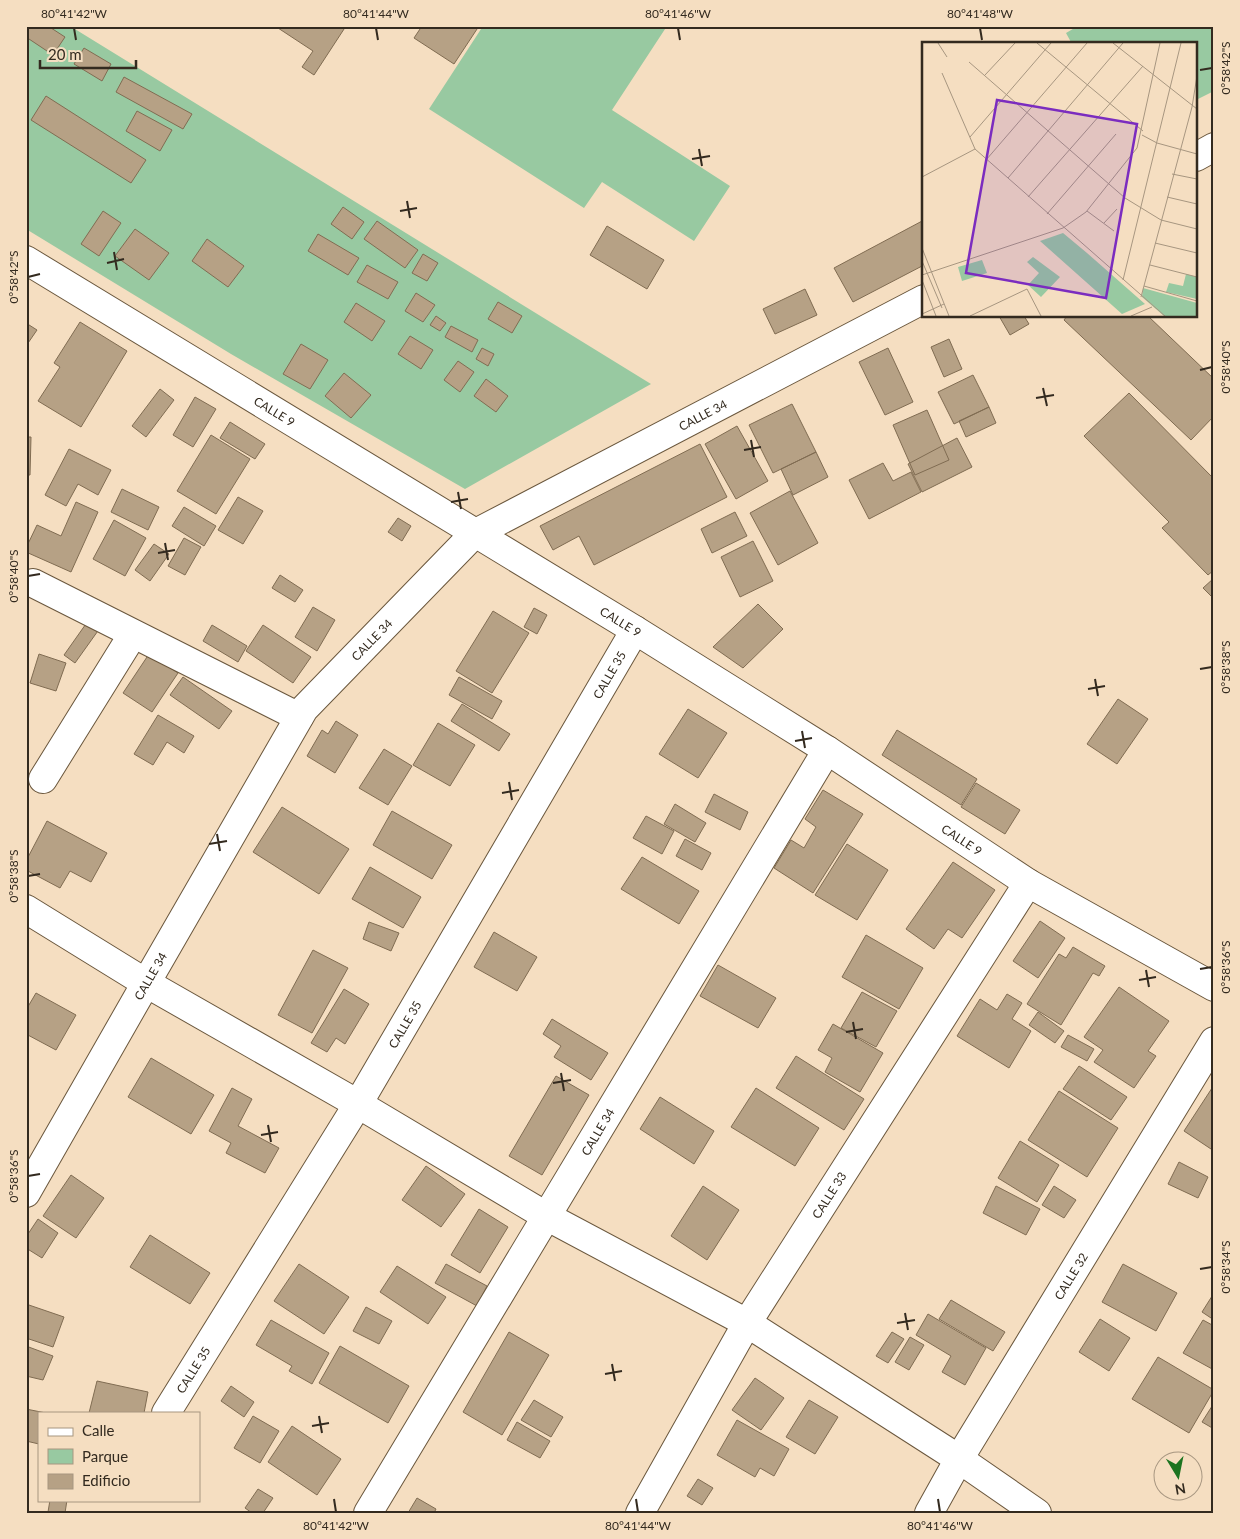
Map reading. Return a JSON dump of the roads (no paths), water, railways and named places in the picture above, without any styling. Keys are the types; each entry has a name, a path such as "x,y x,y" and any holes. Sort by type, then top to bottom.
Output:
{"street":[{"path":"1198,156 1214,148"},
{"name":"CALLE 9","path":"26,260 474,534 635,630 827,750 1028,883 1214,987"},
{"name":"CALLE 34","path":"26,1193 304,709 474,534 922,300"},
{"path":"33,584 299,717"},
{"name":"CALLE 35","path":"167,1412 358,1104 635,630"},
{"path":"43,779 134,634"},
{"name":"CALLE 34","path":"368,1513 827,750"},
{"name":"CALLE 33","path":"640,1513 747,1323 1028,883"},
{"path":"26,909 146,983 358,1104 546,1216 747,1323 959,1459 1037,1513"},
{"name":"CALLE 32","path":"929,1513 959,1459 1214,1041"}]}
